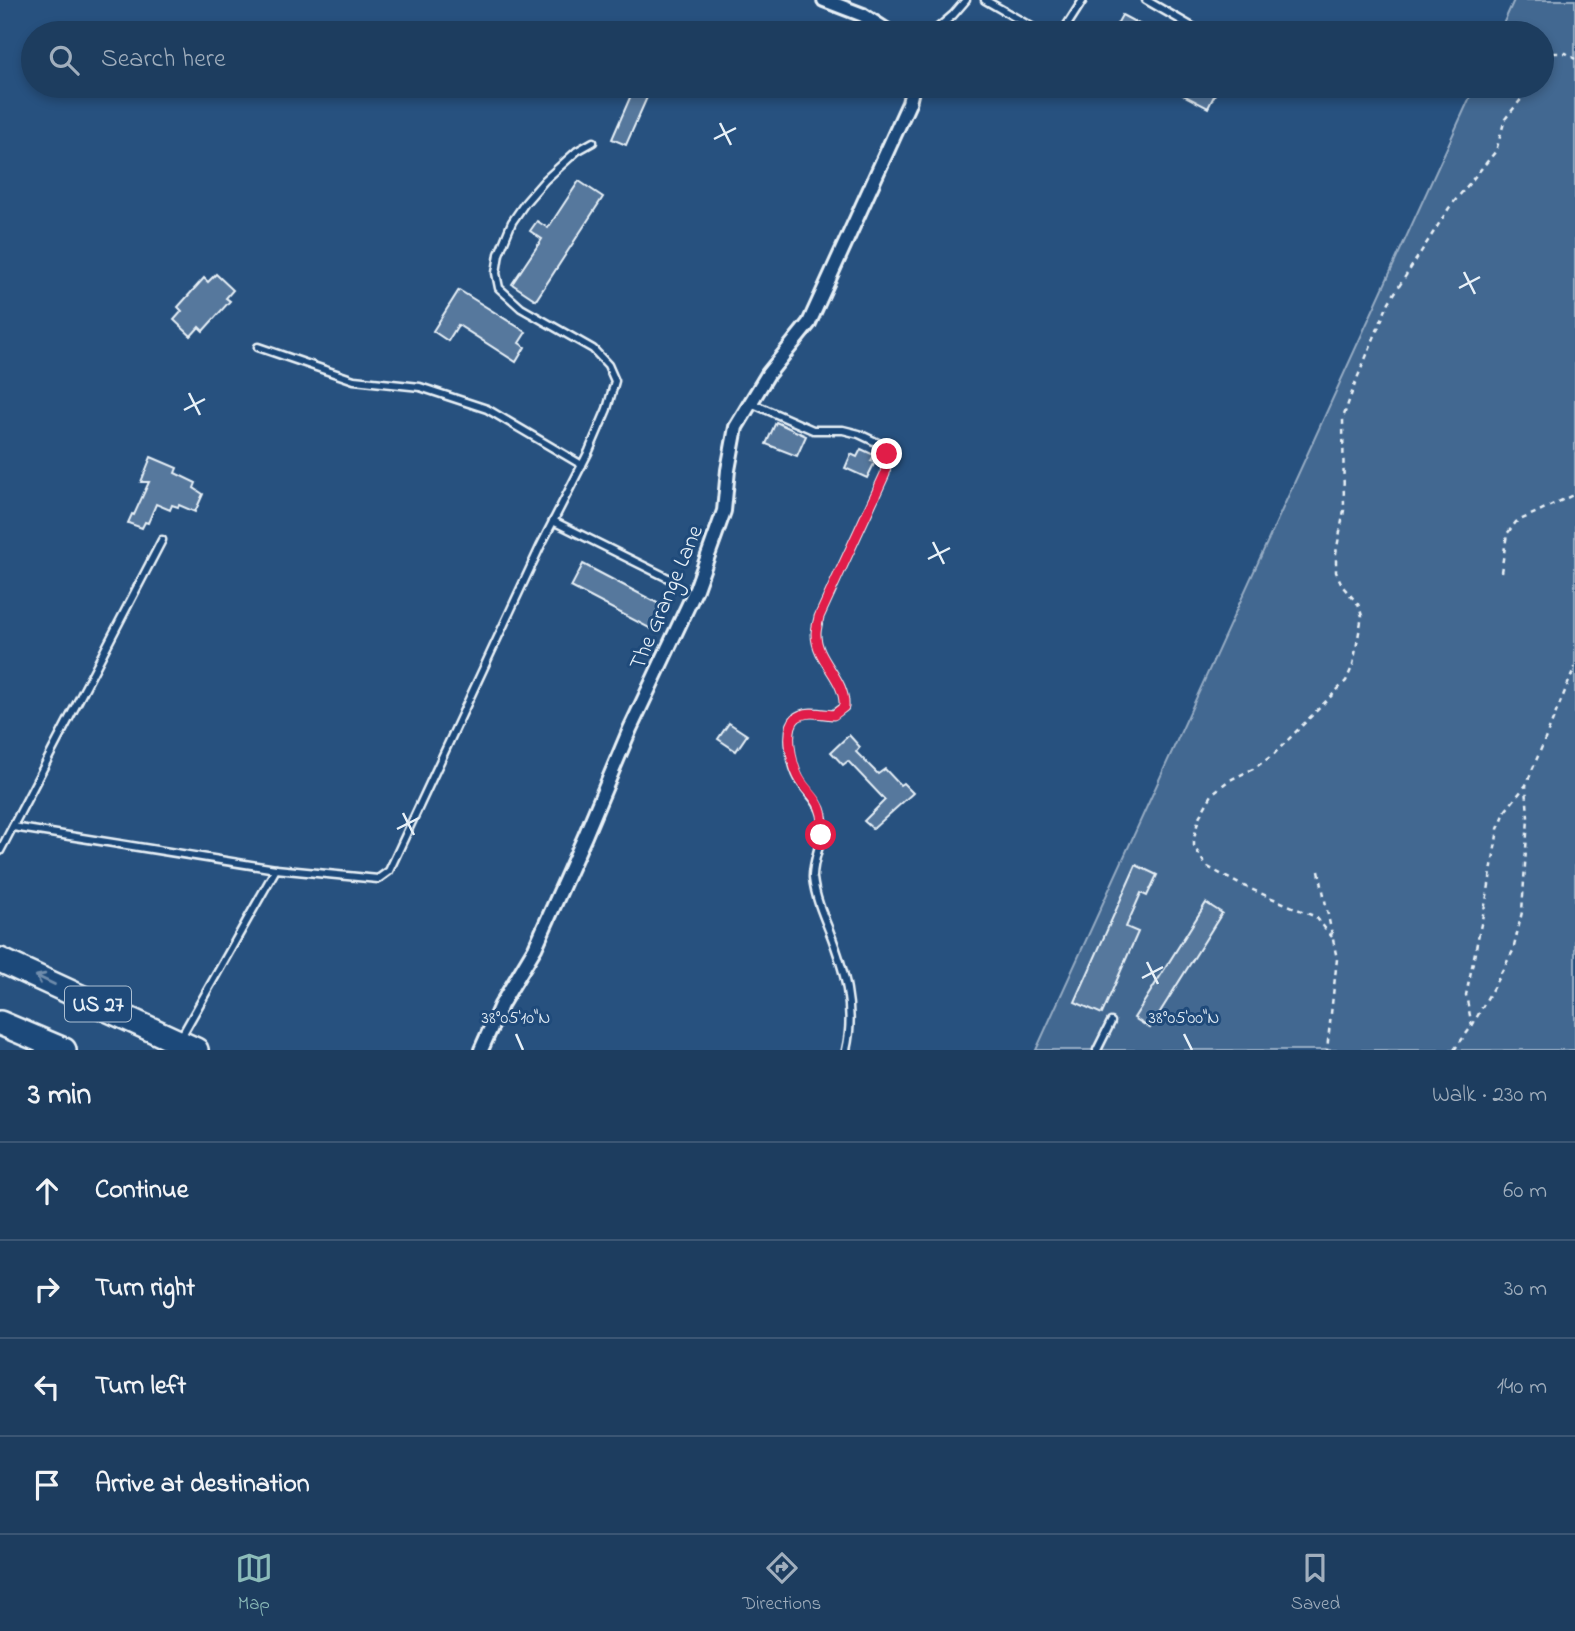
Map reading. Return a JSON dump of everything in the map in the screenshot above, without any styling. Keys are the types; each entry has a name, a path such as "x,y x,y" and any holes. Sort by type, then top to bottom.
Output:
{"highway":[{"name":"US 27","path":"0,960 183,1047"},
{"name":"US 27","path":"0,1023 64,1050"}],"street":[{"path":"824,0 872,21"},
{"name":"The Grange Lane","path":"481,1050 501,1005 535,948 630,729 696,589 724,511 736,427 768,374 809,323 910,98"}],"lane":[{"path":"944,21 966,0"},
{"path":"985,0 1021,21"},
{"path":"1070,21 1083,0"},
{"path":"1146,0 1182,21"},
{"path":"13,827 276,869 378,880 389,871 553,521 582,465 607,409 615,382 608,365 593,349 521,308 499,288 496,272 499,254 512,222 525,204 545,180 577,151 593,142"},
{"path":"258,347 354,380 420,387 487,409 582,465"},
{"path":"751,403 813,430 844,430 859,434 878,443 887,454 885,474 819,617 816,633 824,659 842,689 844,707 834,715 808,713 796,718 792,723 790,739 791,758 799,779 819,805 823,819 813,876 822,912 848,985 850,1014 846,1050"},
{"path":"553,521 670,579"},
{"path":"0,851 162,540"},
{"path":"183,1047 276,869"},
{"path":"1097,1050 1111,1022"}],"path":[{"path":"1554,53 1566,53 1575,59"},
{"path":"1332,937 1316,917 1239,884 1206,866 1194,846 1194,838 1199,817 1213,793 1228,781 1253,769 1273,755 1346,681 1353,665 1362,616 1358,604 1343,587 1336,572 1336,553 1342,533 1344,510 1343,418 1389,302 1449,208 1496,151 1505,119 1522,98"},
{"path":"1501,572 1507,534 1516,522 1575,494"},
{"path":"1472,1026 1466,995 1488,891 1497,829 1506,810 1526,785 1575,667"},
{"path":"1454,1050 1472,1026 1513,951 1522,912 1528,818 1526,785"},
{"path":"1319,871 1337,959 1327,1050"}],"shaded area":[{"path":"1514,0 1575,0 1575,1050 1036,1050 1470,98 1554,98 1554,21 1504,21"}],"building":[{"path":"1122,15 1133,21 1119,21"},
{"path":"630,98 647,98 626,145 612,139"},
{"path":"1189,98 1213,98 1208,108"},
{"path":"579,181 603,197 536,300 512,284 542,239 530,231 537,221 548,228"},
{"path":"216,274 233,290 226,298 230,301 203,331 199,327 191,336 174,320 182,311 178,307 204,278 208,282"},
{"path":"459,290 526,332 519,343 525,347 516,362 458,325 448,341 433,331"},
{"path":"776,422 806,436 797,456 766,444"},
{"path":"861,449 874,455 871,461 875,462 867,478 845,468 851,454 857,457"},
{"path":"151,457 177,468 175,473 196,483 194,488 203,494 195,512 179,505 172,505 170,510 156,504 148,523 145,522 142,528 128,523 149,482 141,482"},
{"path":"583,564 665,607 653,630 571,587"},
{"path":"729,723 747,735 736,751 718,739"},
{"path":"849,735 860,747 856,752 878,774 885,769 900,785 903,783 913,793 873,829 864,821 885,800 848,761 843,765 831,752"},
{"path":"1136,865 1157,875 1147,896 1141,893 1126,927 1138,932 1102,1014 1075,1002"},
{"path":"1206,903 1222,913 1150,1028 1134,1018"}],"route":[{"path":"821,835 823,819 819,805 799,779 791,758 792,723 796,718 808,713 834,715 844,707 842,689 818,647 816,633 819,617 885,474 887,454"}]}
